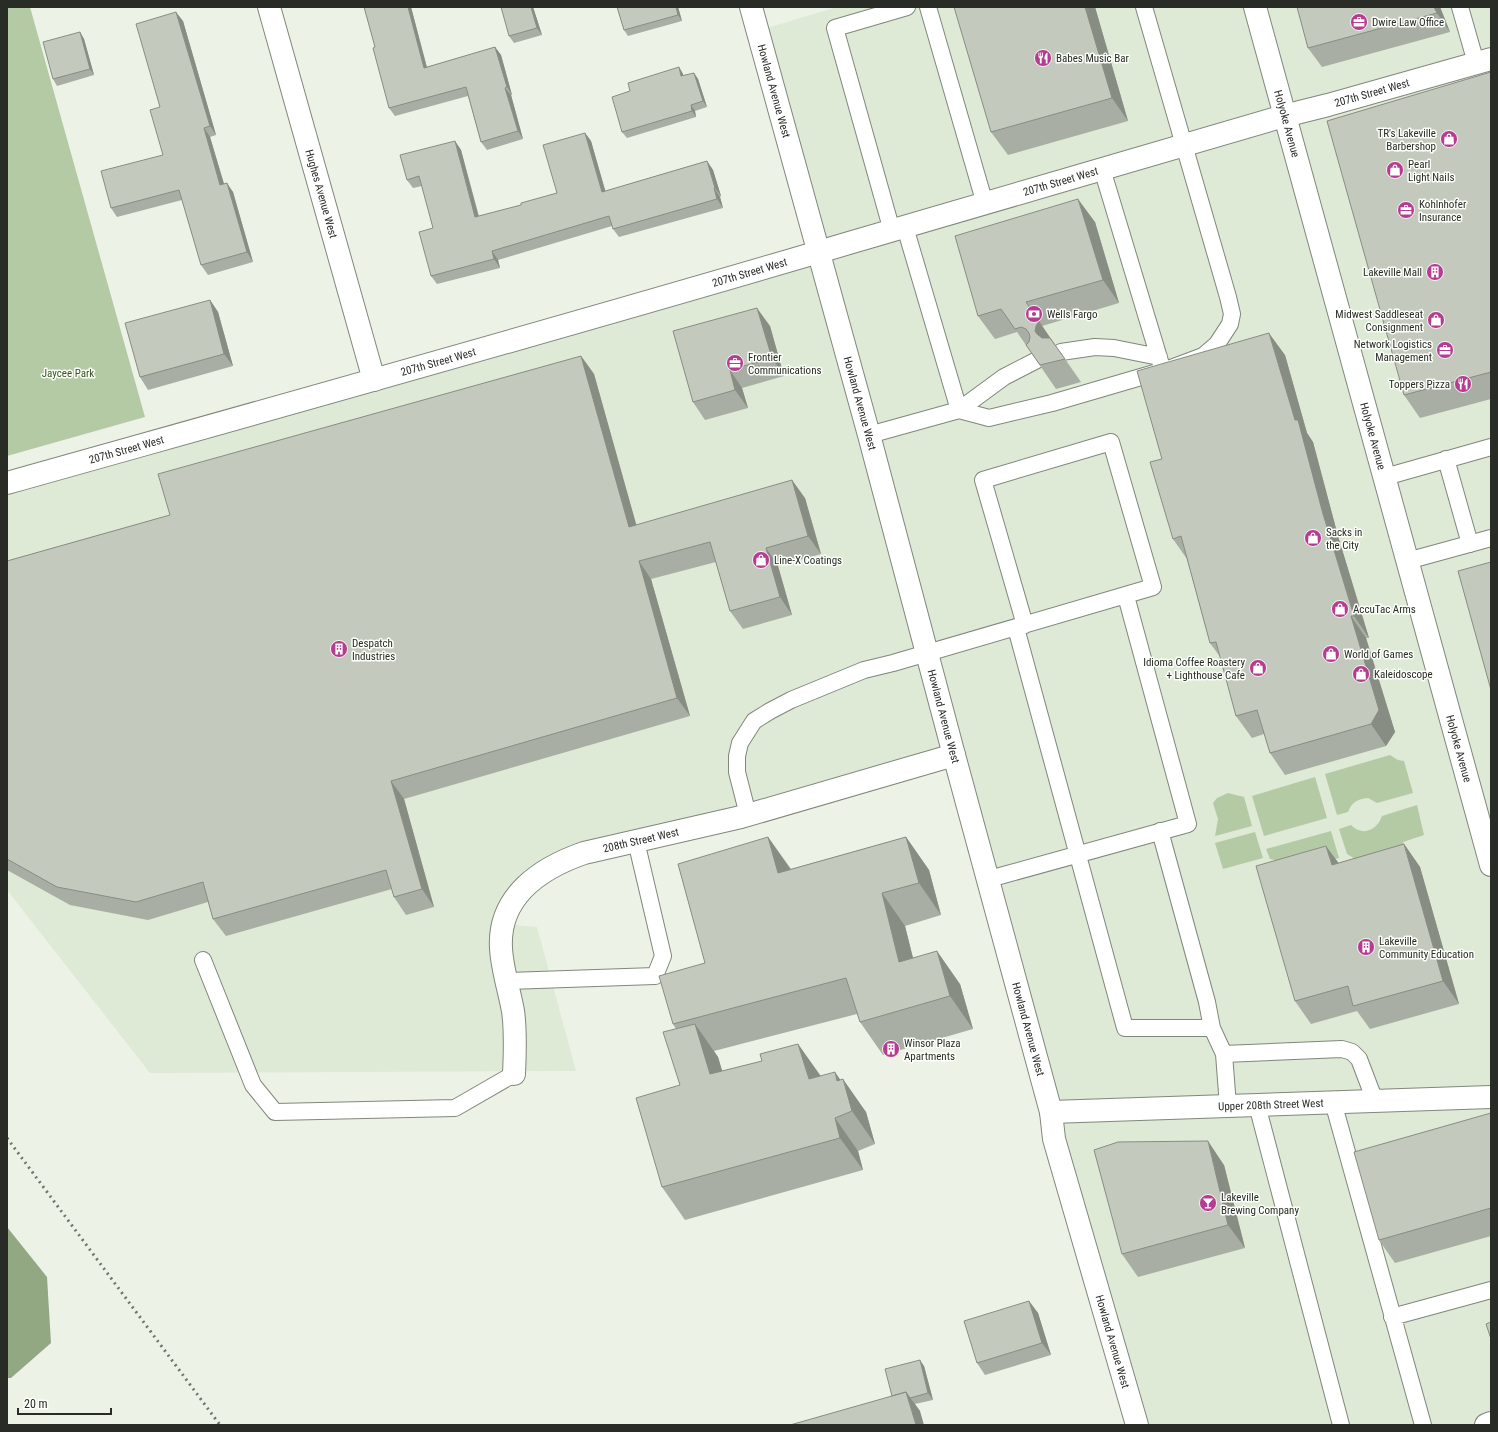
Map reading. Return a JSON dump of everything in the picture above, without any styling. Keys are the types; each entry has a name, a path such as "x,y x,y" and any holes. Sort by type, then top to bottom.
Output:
{"street":[{"name":"Hughes Avenue West","path":"268,7 374,380"},
{"name":"Howland Avenue West","path":"751,7 989,879 1051,1112 1054,1139 1136,1425"},
{"name":"Holyoke Avenue","path":"1255,7 1491,865"},
{"name":"207th Street West","path":"7,483 374,380 985,204 1183,144 1484,61"},
{"name":"208th Street West","path":"514,1074 515,1028 512,1008 505,981 501,947 501,928 517,895 545,870 563,860 584,853 748,815 954,755"},
{"name":"Upper 208th Street West","path":"1051,1112 1491,1097"},
{"path":"1486,1425 1491,1423"}],"lane":[{"path":"907,7 834,28 898,229 959,410"},
{"path":"928,7 985,204"},
{"path":"959,410 989,418 1052,403 1161,364 1203,356 1217,344 1230,324 1232,314 1228,297 1144,7"},
{"path":"1460,7 1484,61"},
{"path":"1102,169 1161,364"},
{"path":"1061,352 1101,347 1134,351 1161,364"},
{"path":"869,435 959,410 1004,377 1037,360"},
{"path":"748,815 737,772 737,756 740,743 754,721 791,700 864,670 927,653 1021,626 1126,596 1153,587 1111,442 983,480 1021,626 1079,854 1125,1028 1212,1028"},
{"path":"1385,477 1491,447"},
{"path":"1446,459 1470,544"},
{"path":"1407,561 1491,538"},
{"path":"989,879 1188,824 1126,596"},
{"path":"1160,831 1207,1002 1212,1028 1224,1054 1228,1106"},
{"path":"505,981 655,976 664,956 636,841"},
{"path":"202,960 253,1085 274,1112 455,1108 514,1074"},
{"path":"1224,1054 1342,1049 1352,1052 1359,1059 1375,1101"},
{"path":"1333,1102 1423,1425"},
{"path":"1257,1105 1341,1425"},
{"path":"1392,1317 1491,1290"}],"shaded area":[{"path":"837,7 1491,7 1491,1425 1137,1425 954,755 563,860 503,924 537,927 576,1071 150,1073 7,890 7,483 817,252 757,31"},
{"path":"7,1227 47,1277 51,1343 11,1378 7,1378"}],"green space":[{"name":"Jaycee Park","path":"7,7 30,7 145,417 7,456"},
{"path":"1390,755 1398,760 1404,761 1413,793 1377,803 1368,798 1361,799 1353,803 1348,812 1337,815 1325,774"},
{"path":"1315,777 1327,818 1264,836 1252,796"},
{"path":"1228,793 1244,797 1252,826 1215,836 1218,819 1213,803 1217,798"},
{"path":"1417,805 1424,835 1403,842 1405,850 1360,862 1347,854 1339,829 1351,825 1360,831 1369,830 1377,825 1382,816"},
{"path":"1331,831 1339,858 1303,867 1270,859 1266,849"},
{"path":"1255,832 1263,858 1223,869 1215,843"}],"building":[{"path":"364,7 408,7 424,68 495,47 518,131 481,142 466,87 389,108"},
{"path":"501,7 531,7 537,28 509,36"},
{"path":"617,7 676,7 678,15 624,30"},
{"path":"954,7 1085,7 1112,98 991,132"},
{"path":"1297,7 1434,7 1437,13 1308,48"},
{"path":"176,12 210,126 204,128 220,185 227,183 247,252 201,265 179,190 111,208 101,171 163,155 150,110 160,107 136,24"},
{"path":"80,32 90,69 53,79 43,42"},
{"path":"679,67 681,76 694,73 703,101 691,105 692,111 622,132 612,97 630,91 628,83"},
{"name":"Lakeville Mall","path":"1491,72 1491,372 1404,395 1327,121"},
{"path":"585,133 602,192 707,161 717,199 613,229 609,216 492,251 494,259 431,276 419,232 433,228 419,176 407,180 400,155 455,141 475,217 521,205 521,203 557,193 543,145"},
{"name":"Wells Fargo","path":"1078,199 1103,280 1026,302 1039,321 1035,331 1037,334 1042,338 1050,338 1065,359 1040,365 1026,345 1029,342 1029,333 1026,329 1021,327 1015,329 1001,309 978,316 955,236"},
{"path":"210,300 224,354 140,377 125,323"},
{"name":"Frontier Communications","path":"757,308 772,358 730,370 735,390 693,402 673,331"},
{"path":"1269,333 1295,420 1298,420 1323,514 1354,616 1351,616 1379,710 1371,724 1270,753 1257,710 1236,716 1216,642 1210,643 1181,536 1173,539 1150,462 1162,459 1137,371"},
{"name":"Despatch Industries","path":"581,356 629,527 792,480 808,536 766,548 780,597 730,611 710,542 639,561 677,698 391,781 422,889 394,897 386,870 213,919 203,882 136,902 57,887 7,859 7,561 170,515 158,474"},
{"path":"1491,562 1491,690 1458,571"},
{"path":"768,837 778,873 906,837 919,883 882,893 899,962 937,951 950,996 860,1022 846,978 673,1024 659,976 705,963 678,864"},
{"name":"Lakeville Community Education","path":"1404,844 1443,981 1353,1006 1348,986 1295,1001 1256,866 1326,846 1332,865"},
{"path":"695,1024 710,1074 762,1061 760,1054 798,1044 809,1079 835,1072 837,1081 843,1079 852,1111 835,1118 840,1138 662,1187 636,1098 680,1085 663,1032"},
{"path":"1491,1113 1491,1208 1379,1240 1354,1152"},
{"path":"1208,1141 1228,1225 1122,1254 1094,1150 1118,1142"},
{"path":"1029,1301 1042,1343 977,1363 964,1321"},
{"path":"1491,1322 1491,1339 1486,1324"},
{"path":"920,1360 928,1393 910,1398 906,1392 892,1396 885,1369"},
{"path":"906,1392 916,1425 790,1425"}],"railway":[{"path":"7,1138 220,1425"}],"place":[{"name":"Dwire Law Office","path":"1359,22"},
{"name":"Babes Music Bar","path":"1043,58"},
{"name":"TR's Lakeville Barbershop","path":"1449,139"},
{"name":"Pearl Light Nails","path":"1395,170"},
{"name":"Kohlnhofer Insurance","path":"1406,210"},
{"name":"Lakeville Mall","path":"1435,272"},
{"name":"Wells Fargo","path":"1034,314"},
{"name":"Midwest Saddleseat Consignment","path":"1436,320"},
{"name":"Network Logistics Management","path":"1445,350"},
{"name":"Frontier Communications","path":"735,363"},
{"name":"Toppers Pizza","path":"1463,384"},
{"name":"Sacks in the City","path":"1313,538"},
{"name":"Line-X Coatings","path":"761,560"},
{"name":"AccuTac Arms","path":"1340,609"},
{"name":"Despatch Industries","path":"339,649"},
{"name":"World of Games","path":"1331,654"},
{"name":"Idioma Coffee Roastery + Lighthouse Cafe","path":"1258,668"},
{"name":"Kaleidoscope","path":"1361,674"},
{"name":"Lakeville Community Education","path":"1366,947"},
{"name":"Winsor Plaza Apartments","path":"891,1049"},
{"name":"Lakeville Brewing Company","path":"1208,1203"}]}
